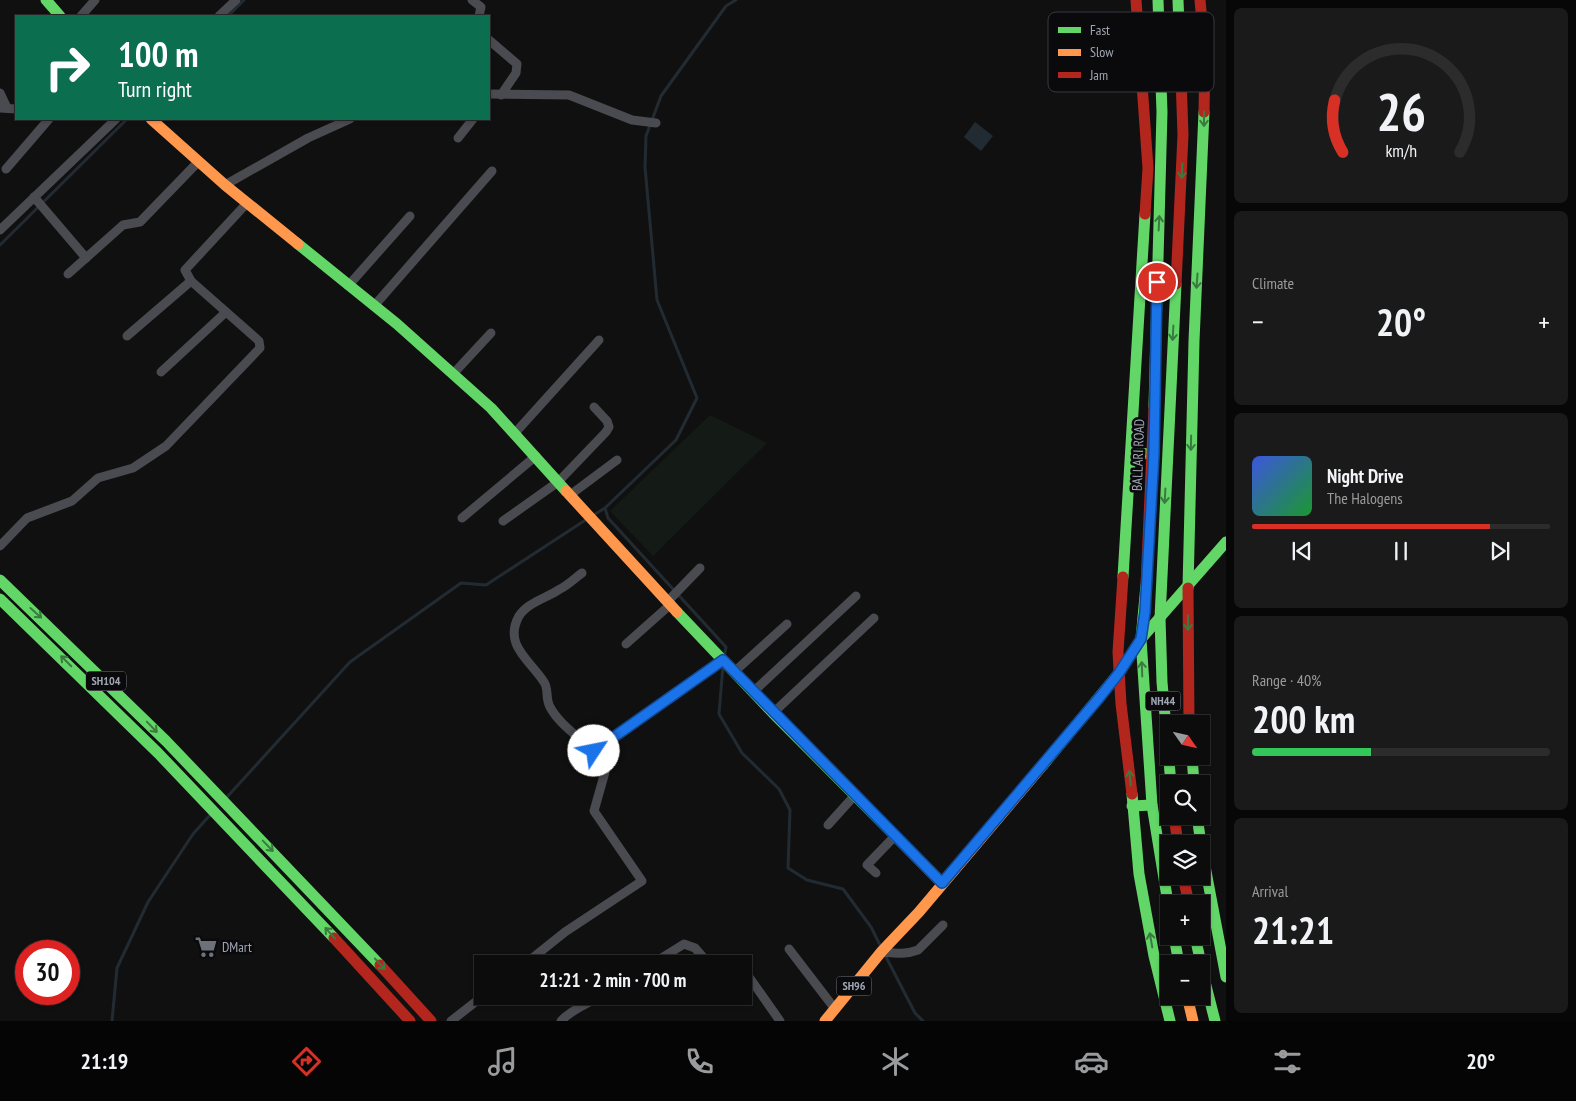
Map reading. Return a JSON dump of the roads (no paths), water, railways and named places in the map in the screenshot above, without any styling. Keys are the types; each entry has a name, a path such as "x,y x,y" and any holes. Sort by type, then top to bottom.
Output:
{"main road":[{"path":"46,0 59,15"},
{"path":"1143,92 1148,168 1132,453 1118,652 1141,883 1154,956 1170,1021"},
{"name":"BALLARI ROAD","path":"1162,92 1154,454 1145,612 1141,639 1152,805 1167,895"},
{"name":"BALLARI ROAD","path":"1169,775 1162,682 1160,618 1183,135 1181,92"},
{"path":"1189,715 1188,587 1194,341 1205,92"},
{"path":"151,120 225,185 374,306 453,374 515,433 590,517 753,692 942,883"},
{"path":"1132,453 1154,454"},
{"path":"1141,639 1226,542"},
{"name":"SH104","path":"0,580 66,640 234,811 431,1021"},
{"name":"SH104","path":"0,599 96,691 315,916 410,1021"},
{"name":"SH96","path":"825,1021 883,950 919,912 1119,673 1141,639"},
{"path":"1132,806 1152,805"},
{"path":"1209,885 1226,977"},
{"path":"1210,1001 1215,1021"},
{"path":"1189,1005 1193,1021"}],"street":[{"path":"82,15 95,0"},
{"path":"221,15 236,0"},
{"path":"472,0 481,7 479,15"},
{"path":"490,41 517,64 516,73 493,96"},
{"path":"0,93 8,108"},
{"path":"493,96 569,95 632,120 656,123"},
{"path":"6,169 48,120"},
{"path":"0,230 115,120"},
{"path":"225,185 308,138 348,120"},
{"path":"458,138 472,120"},
{"path":"68,274 123,225 140,222 198,162"},
{"path":"374,306 492,171"},
{"path":"34,197 86,258"},
{"path":"0,546 27,518 72,501 98,478 133,468 166,446 260,348 259,341 191,281 185,270 247,202"},
{"path":"348,286 410,216"},
{"path":"127,336 191,281"},
{"path":"161,372 226,312"},
{"path":"453,374 491,333"},
{"path":"515,433 599,340"},
{"path":"503,521 558,482 606,432 609,427 607,421 594,408"},
{"path":"462,518 536,456"},
{"path":"570,495 617,460"},
{"path":"626,644 669,602 700,568"},
{"path":"582,573 561,589 528,606 519,616 514,642 519,652 543,680 546,686 546,698 551,709 592,750 596,750 728,665 787,624"},
{"path":"753,692 856,596"},
{"path":"773,713 874,618"},
{"path":"537,955 566,932 642,881 594,811 605,772"},
{"path":"828,825 855,795"},
{"path":"876,874 867,865 895,836"},
{"path":"883,950 904,954 918,950 943,925"},
{"path":"666,955 684,944 695,948 701,955"},
{"path":"789,950 835,1009"},
{"path":"752,981 780,1021"},
{"path":"451,1021 474,1003"},
{"path":"561,1021 571,1010 584,1005"}],"waterway":[{"path":"229,15 244,0"},
{"path":"724,657 726,647 608,518 605,508 676,440 697,398 657,300 645,167 646,136 661,96 726,6 736,0"},
{"path":"0,245 126,120"},
{"path":"592,516 605,508"},
{"path":"227,797 350,662 461,583 486,585 587,519"},
{"path":"723,665 719,714 742,753 779,789 790,810 788,868 807,880 843,889 871,927 880,945"},
{"path":"112,1021 117,968 148,902 193,834 211,814"},
{"path":"885,955 915,1013 923,1021"}],"place":[{"name":"DMart","path":"206,947"}]}
